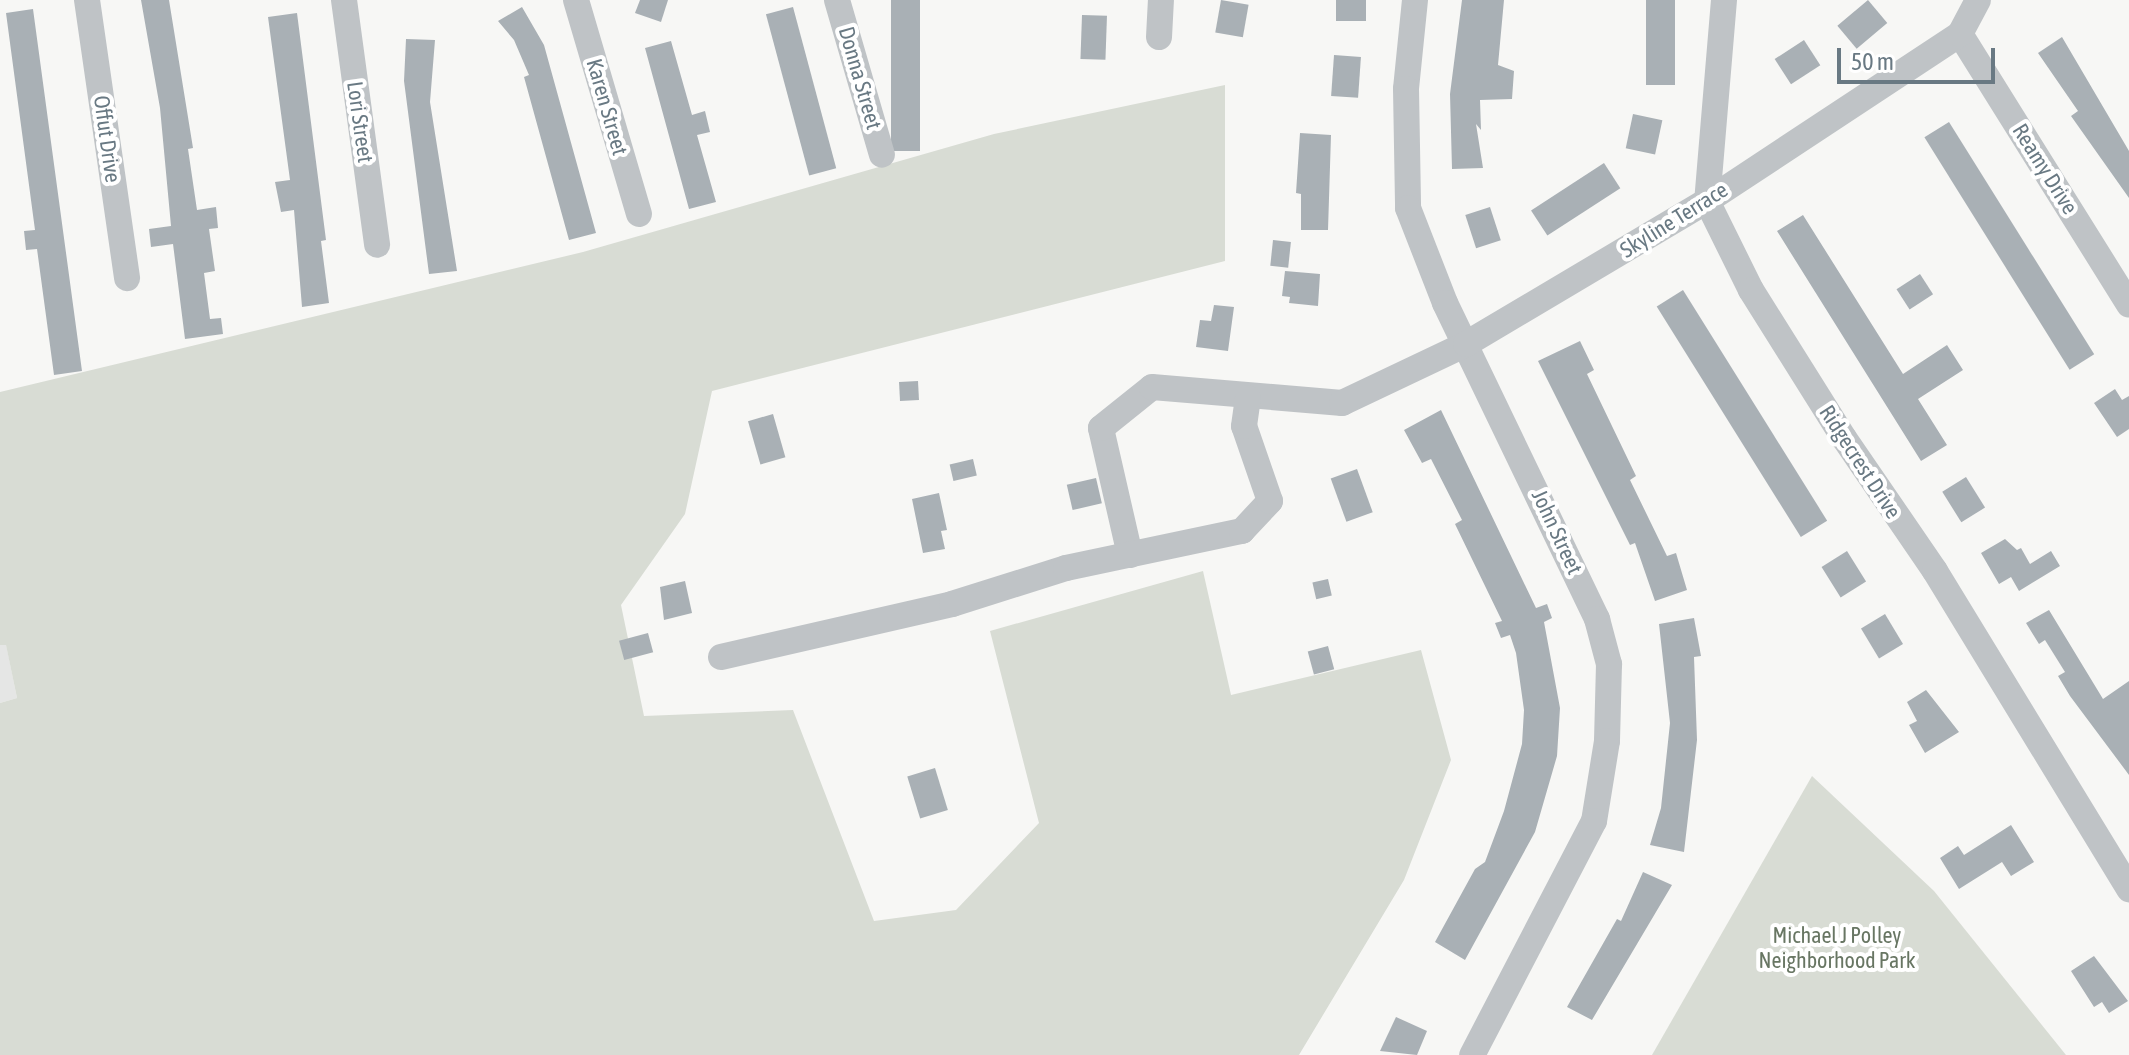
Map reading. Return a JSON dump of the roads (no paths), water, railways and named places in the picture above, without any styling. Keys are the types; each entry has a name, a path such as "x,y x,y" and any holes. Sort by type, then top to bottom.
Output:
{"street":[{"name":"Offut Drive","path":"87,0 127,278"},
{"name":"Lori Street","path":"346,0 377,245"},
{"name":"Karen Street","path":"576,0 639,214"},
{"name":"Donna Street","path":"837,0 882,155"},
{"path":"1159,37 1161,0"},
{"name":"John Street","path":"1415,0 1406,89 1408,208 1466,344 1597,619 1609,664 1610,709 1594,821 1472,1055"},
{"path":"1707,201 1724,0"},
{"name":"Skyline Terrace","path":"1248,398 1342,403 1466,344 1707,201 1960,34 1978,0"},
{"name":"Reamy Drive","path":"1960,34 2129,304"},
{"name":"Ridgecrest Drive","path":"1707,201 1751,290 1844,438 1935,571 2129,889"},
{"path":"721,657 952,604 1130,555 1242,531 1270,501 1244,426 1248,398 1152,387 1101,428 1130,555"}],"park label":[{"name":"Michael J Polley Neighborhood Park","path":"1837,948"}]}
